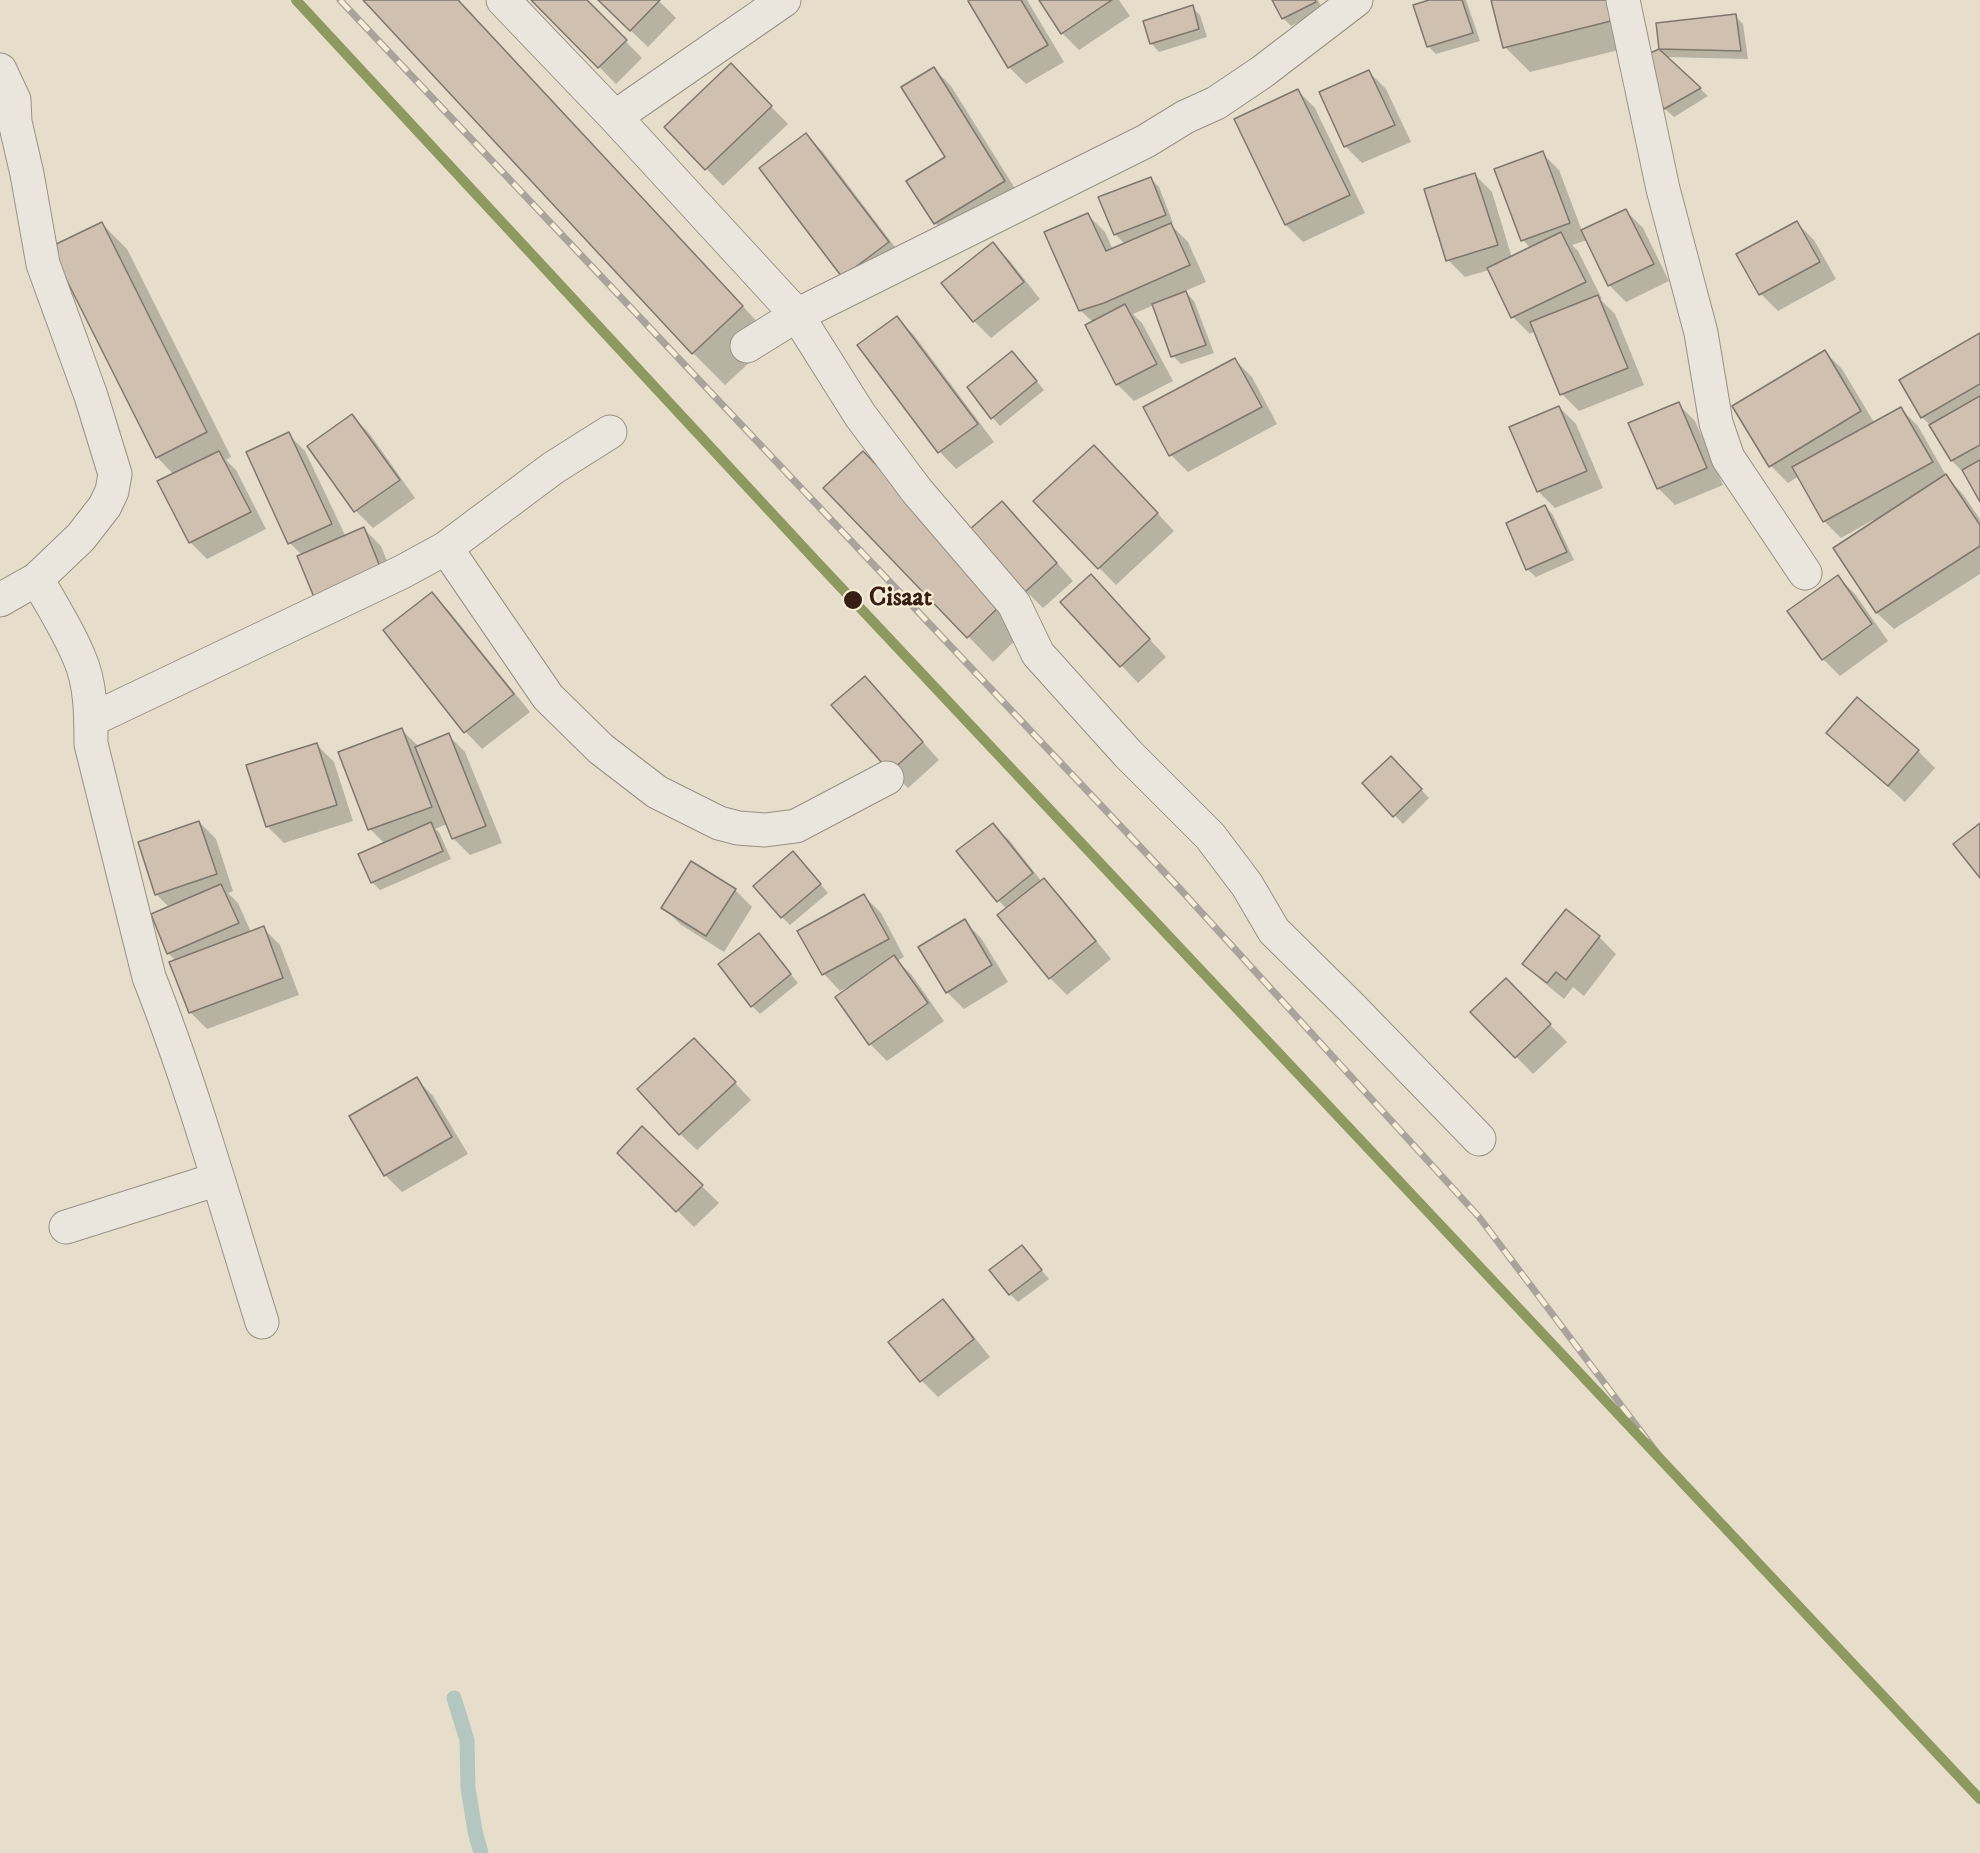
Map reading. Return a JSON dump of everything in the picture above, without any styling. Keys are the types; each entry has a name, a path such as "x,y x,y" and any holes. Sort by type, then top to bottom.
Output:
{"street":[{"path":"503,0 615,117 797,315 860,415 916,491 1014,604 1038,654 1128,754 1210,836 1247,885 1274,932 1351,1007 1479,1139"},
{"path":"615,117 784,0"},
{"path":"747,346 797,315 1146,141 1185,117 1216,104 1356,0"},
{"path":"1623,0 1663,189 1701,333 1716,423 1728,458 1805,573"},
{"path":"0,70 27,174 43,264 91,396 115,474 112,491 105,506 81,537 37,579 0,600"},
{"path":"91,720 402,572 446,548 553,468 610,432"},
{"path":"446,548 548,697 601,749 657,792 719,823 738,828 765,830 796,826 887,778"},
{"path":"37,579 80,658 87,681 91,744 149,977 218,1179 262,1322"},
{"path":"66,1227 218,1179"}],"building":[{"path":"363,0 458,0 743,306 692,354"},
{"path":"531,0 587,0 627,40 598,68"},
{"path":"598,0 660,0 630,31"},
{"path":"969,0 1021,0 1048,45 1008,68"},
{"path":"1039,0 1112,0 1061,34"},
{"path":"1272,0 1315,0 1316,2 1282,19"},
{"path":"1429,0 1462,0 1473,33 1427,47 1413,5"},
{"path":"1491,0 1609,0 1615,20 1503,48"},
{"path":"1193,5 1199,29 1150,44 1143,21"},
{"path":"1736,14 1741,51 1659,49 1656,23"},
{"path":"1659,49 1701,88 1664,109 1637,59"},
{"path":"731,63 772,106 705,170 664,127"},
{"path":"934,67 1005,181 934,224 906,181 945,157 901,87"},
{"path":"1369,70 1395,125 1344,147 1319,92"},
{"path":"1298,89 1350,195 1285,225 1234,119"},
{"path":"806,133 889,242 842,277 759,168"},
{"path":"1543,151 1570,223 1521,241 1494,169"},
{"path":"1475,173 1498,245 1446,261 1424,189"},
{"path":"1151,177 1166,215 1114,235 1098,197"},
{"path":"1626,209 1654,264 1608,286 1581,230"},
{"path":"1088,213 1106,251 1171,223 1190,265 1104,303 1079,311 1044,232"},
{"path":"1797,221 1820,262 1759,295 1736,254"},
{"path":"102,222 207,432 156,458 50,247"},
{"path":"1561,232 1586,282 1511,318 1487,268"},
{"path":"993,242 1024,282 973,322 941,283"},
{"path":"1186,291 1206,345 1171,357 1152,304"},
{"path":"1598,295 1628,368 1560,395 1530,322"},
{"path":"1125,304 1157,364 1116,385 1085,325"},
{"path":"897,316 978,424 938,453 857,345"},
{"path":"1980,333 1980,384 1921,418 1899,380"},
{"path":"1825,350 1861,411 1769,467 1732,406"},
{"path":"1012,351 1037,381 991,419 967,387"},
{"path":"1235,358 1262,407 1169,456 1143,407"},
{"path":"1980,396 1980,445 1951,461 1929,425"},
{"path":"1679,402 1707,468 1657,489 1628,423"},
{"path":"1559,406 1587,471 1537,492 1509,427"},
{"path":"1901,407 1933,462 1823,522 1792,467"},
{"path":"352,414 400,480 354,512 307,446"},
{"path":"289,432 332,524 288,544 246,452"},
{"path":"1094,445 1158,513 1098,569 1033,501"},
{"path":"219,451 251,512 189,543 157,481"},
{"path":"863,451 1006,600 967,638 823,488"},
{"path":"1980,460 1980,502 1962,470"},
{"path":"1946,474 1980,525 1980,546 1876,613 1833,548"},
{"path":"1002,501 1057,563 1025,592 969,530"},
{"path":"1545,505 1567,552 1526,570 1506,523"},
{"path":"364,527 383,574 316,602 297,556"},
{"path":"1091,574 1150,639 1120,667 1060,602"},
{"path":"1838,575 1872,624 1822,660 1787,611"},
{"path":"432,592 514,694 464,733 383,630"},
{"path":"865,676 923,742 890,772 831,705"},
{"path":"1857,697 1919,750 1888,786 1826,733"},
{"path":"402,728 432,807 368,830 338,752"},
{"path":"449,733 486,826 452,839 415,747"},
{"path":"317,743 337,805 266,827 246,765"},
{"path":"1391,756 1422,789 1393,817 1362,783"},
{"path":"199,821 217,874 155,895 138,842"},
{"path":"431,822 443,851 371,883 358,854"},
{"path":"993,823 1033,873 997,902 956,851"},
{"path":"1980,823 1980,878 1953,844"},
{"path":"793,851 821,884 781,918 753,886"},
{"path":"691,861 736,889 706,936 661,908"},
{"path":"1044,878 1096,941 1049,979 997,915"},
{"path":"221,884 239,923 167,954 151,914"},
{"path":"864,894 889,939 822,975 797,931"},
{"path":"1566,909 1600,936 1566,980 1556,972 1547,983 1522,964"},
{"path":"965,919 992,965 946,993 918,947"},
{"path":"264,926 283,978 189,1013 169,962"},
{"path":"759,933 791,974 751,1007 718,964"},
{"path":"894,955 928,1003 869,1045 835,997"},
{"path":"1506,978 1551,1024 1515,1058 1470,1012"},
{"path":"694,1038 736,1082 679,1135 637,1089"},
{"path":"417,1077 452,1137 384,1176 349,1116"},
{"path":"642,1126 703,1185 676,1212 617,1153"},
{"path":"1022,1245 1042,1270 1009,1295 989,1270"},
{"path":"943,1299 974,1339 920,1382 888,1342"}],"waterway":[{"path":"454,1698 467,1740 468,1788 481,1853"}],"railway":[{"path":"340,0 1181,890 1479,1217 1667,1466"}],"transit line":[{"path":"296,0 817,562 1980,1799"}],"place":[{"name":"Cisaat","path":"853,600"}]}
